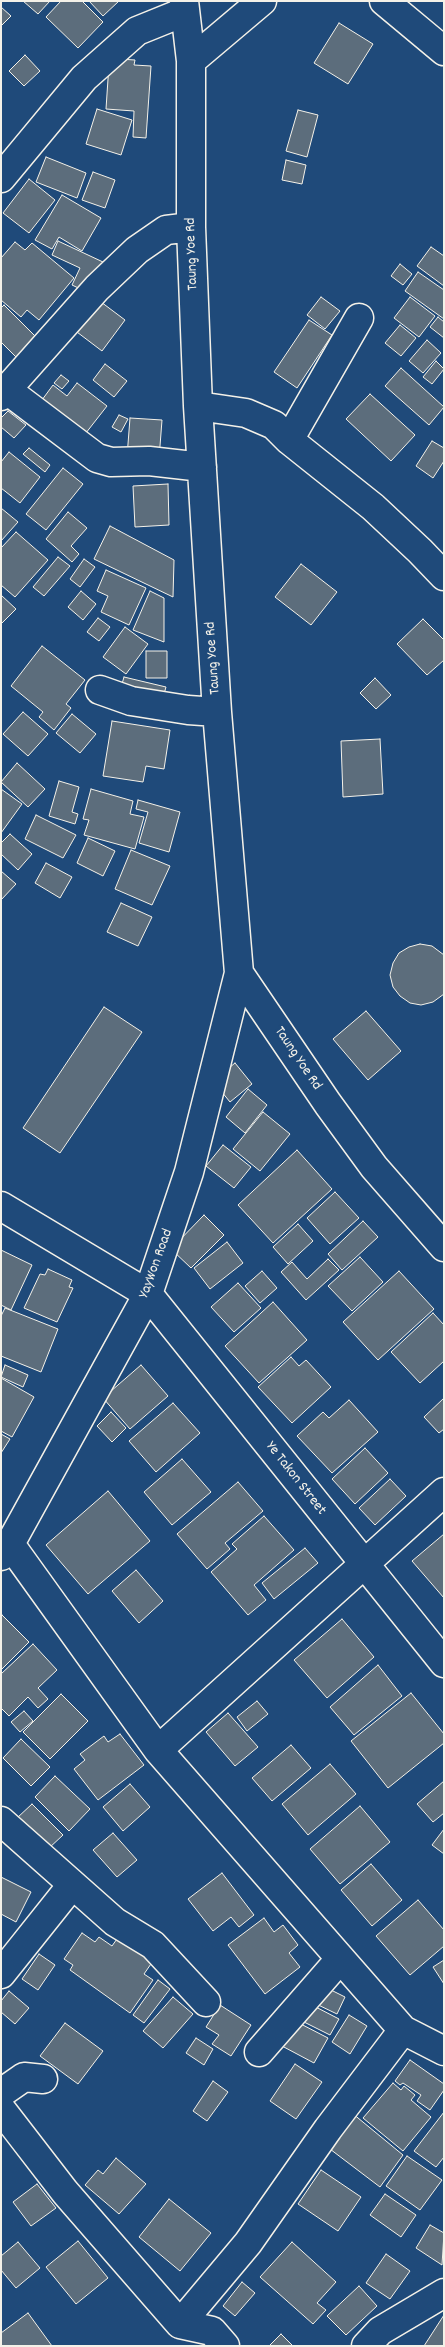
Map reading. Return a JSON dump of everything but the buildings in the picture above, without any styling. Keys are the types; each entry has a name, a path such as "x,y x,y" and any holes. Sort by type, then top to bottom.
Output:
{"street":[{"path":"191,61 262,1"},
{"path":"384,1 444,52"},
{"path":"1,178 84,78 136,31 184,6"},
{"name":"Taung Yoe Rd","path":"184,6 191,61 191,227 198,406 217,712 239,973 328,1104 374,1167 435,1221 444,1247"},
{"path":"191,227 166,230 137,250 97,288 4,393 97,458 111,462 149,461 202,467"},
{"path":"289,440 359,318"},
{"path":"198,406 246,413 274,425 289,440 373,507 444,576"},
{"path":"100,690 131,700 188,710 217,712"},
{"name":"YayWon Road","path":"6,1550 148,1294 189,1172 239,973"},
{"path":"1,1206 148,1294"},
{"name":"Ye Takon Street","path":"148,1294 362,1564 444,1664"},
{"path":"158,1750 444,1492"},
{"path":"6,1550 158,1750 343,1963 403,2030 444,2051"},
{"path":"1,1821 115,1922 153,1945 206,2002"},
{"path":"1,1974 72,1885"},
{"path":"259,2052 335,1965 343,1963"},
{"path":"180,2324 248,2243 328,2129 403,2030"},
{"path":"1,2092 24,2077 43,2078"},
{"path":"1,2109 65,2192 180,2324 212,2341"},
{"path":"366,2346 380,2331 444,2292"}]}
